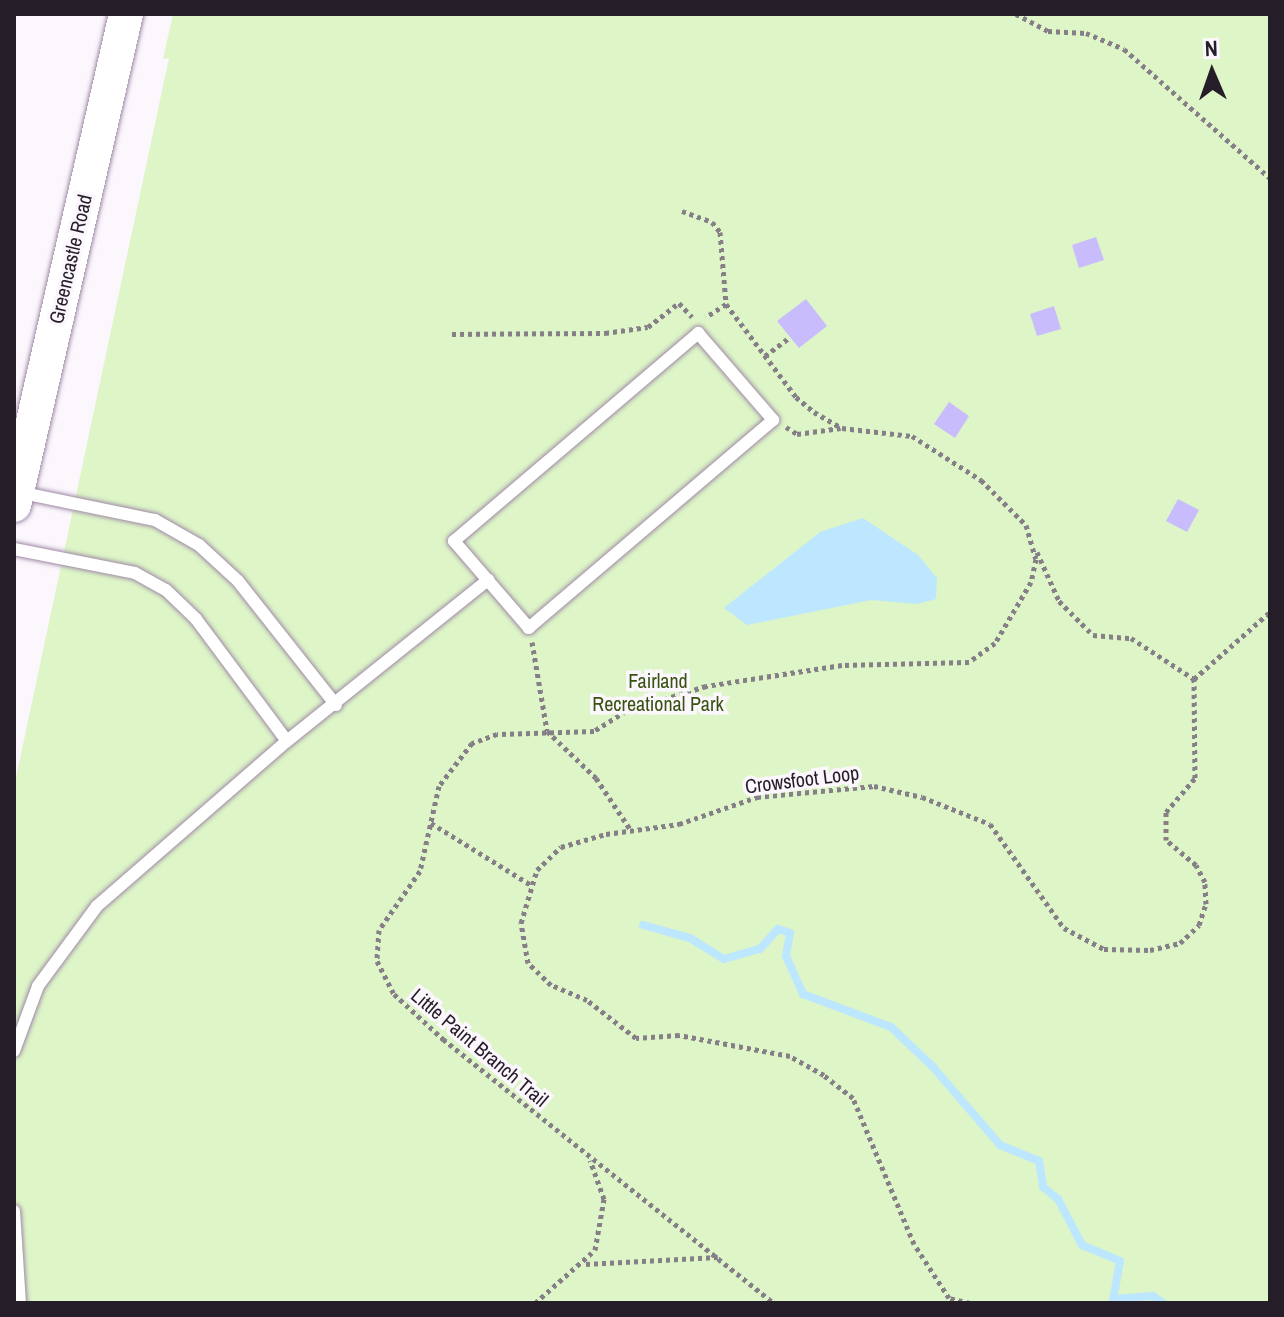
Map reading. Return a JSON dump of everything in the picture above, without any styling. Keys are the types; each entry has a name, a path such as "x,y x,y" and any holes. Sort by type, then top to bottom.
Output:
{"street":[{"name":"Greencastle Road","path":"15,498 126,14"}],"lane":[{"path":"698,333 773,420 529,628 488,580 454,541 698,333"},
{"path":"15,498 155,520 199,545 238,581 336,705"},
{"path":"14,549 135,573 166,590 196,619 287,741"},
{"path":"14,1051 38,986 97,906 287,741 336,705 488,580"},
{"path":"14,1211 20,1303"}],"path":[{"path":"1016,14 1048,31 1086,33 1124,49 1270,178"},
{"path":"682,211 712,222 720,232 726,304 796,397 842,428"},
{"path":"452,334 605,333 648,327 679,303 697,323 726,304"},
{"path":"765,356 790,337"},
{"path":"797,434 842,428 887,431 932,447 1011,508 1034,545 1059,601 1093,635 1131,638 1194,679 1270,612"},
{"name":"Little Paint Branch Trail","path":"774,1303 443,1039 381,975 379,930 420,871 447,771 472,743 497,734 547,731 563,735 594,731 660,697 706,686 842,665 969,662 995,643 1031,582 1034,545"},
{"path":"529,628 547,731 596,778 630,829"},
{"name":"Crowsfoot Loop","path":"970,1303 949,1301 914,1244 853,1098 790,1056 679,1035 636,1038 587,1000 551,985 528,963 521,923 531,885 537,870 561,847 630,829 679,824 757,797 874,786 922,797 990,824 1064,928 1104,949 1150,950 1180,943 1199,925 1206,904 1205,882 1196,865 1166,840 1166,812 1195,778 1194,679"},
{"path":"431,823 531,885"},
{"path":"535,1303 585,1264 595,1250 604,1212 590,1159"},
{"path":"585,1264 718,1257"}],"green space":[{"name":"Fairland Recreational Park","path":"173,14 1270,14 1270,1303 14,1303 14,787 169,58 163,59"}],"water":[{"path":"863,518 918,555 937,578 936,599 917,604 871,600 747,625 724,608 820,532"}],"building":[{"path":"1096,237 1104,260 1079,268 1072,245"},
{"path":"806,299 827,326 799,348 777,321"},
{"path":"1054,306 1061,329 1037,336 1030,314"},
{"path":"949,402 969,416 955,438 934,424"},
{"path":"1178,499 1199,510 1187,532 1166,521"}],"waterway":[{"path":"643,925 690,938 724,959 760,949 778,929 790,933 786,956 803,994 891,1027 933,1067 1000,1145 1039,1161 1043,1187 1058,1199 1082,1245 1120,1261 1113,1299 1153,1296 1163,1303"}]}
